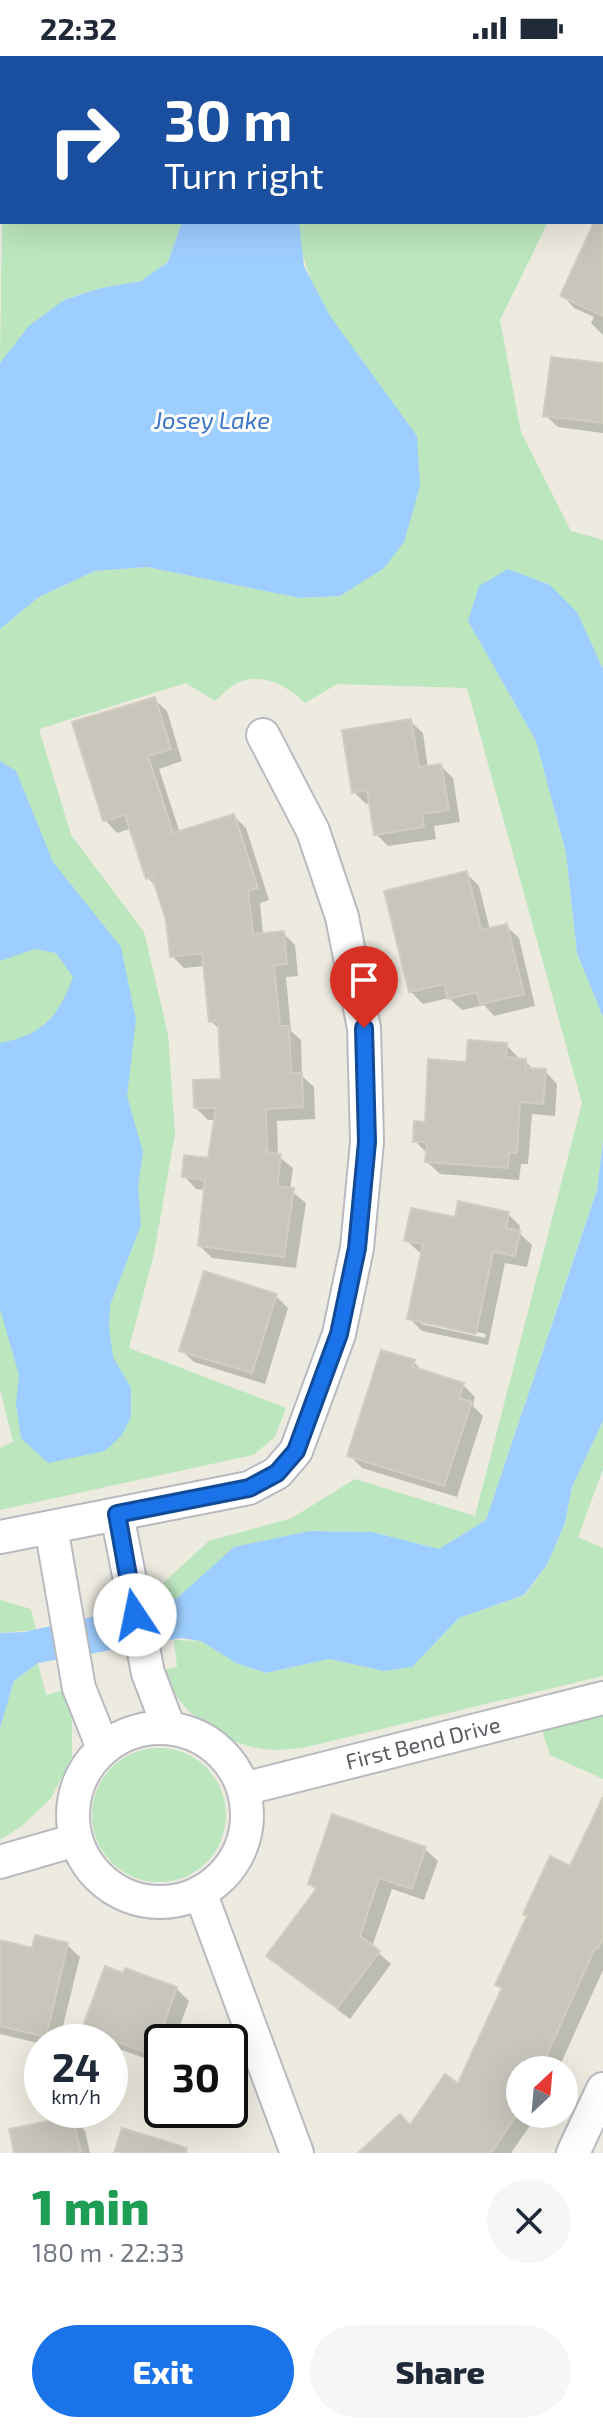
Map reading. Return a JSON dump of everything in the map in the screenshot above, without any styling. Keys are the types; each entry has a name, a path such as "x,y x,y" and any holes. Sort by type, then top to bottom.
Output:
{"street":[{"path":"0,1537 249,1488 277,1473 296,1451 339,1334 357,1248 367,1142 364,1028 342,917 313,831 263,735"},
{"path":"117,1514 148,1673 169,1728"},
{"path":"51,1527 79,1688 103,1748"},
{"name":"First Bend Drive","path":"243,1789 603,1698"},
{"path":"169,1728 193,1734 215,1748 232,1766 243,1789 247,1821 244,1839 227,1871 200,1892 168,1902 134,1898 119,1892 97,1876 82,1855 72,1815 76,1790 86,1767 103,1748 123,1736 145,1729 169,1728"},
{"path":"0,1862 76,1840"},
{"path":"200,1892 297,2153"},
{"path":"573,2153 603,2089"}],"green space":[{"path":"2,224 181,224 168,262 141,281 101,288 64,300 0,363"},
{"path":"299,224 547,224 500,320 521,432 571,531 603,540 603,669 600,661 479,640 536,741 566,853 577,953 603,1017 603,1142 597,1190 486,1520 439,1549 372,1532 309,1531 235,1547 177,1598 163,1601 164,1582 209,1541 292,1518 355,1479 475,1516 582,1103 467,688 337,684 305,703 291,691 268,680 241,681 215,701 186,683 39,729 71,835 144,932 168,1034 175,1134 154,1254 129,1348 286,1408 275,1437 253,1455 0,1510 0,1448 13,1442 0,1389 0,629 39,597 95,571 147,567 299,598 340,596 417,436 361,363 324,306 310,277"},
{"path":"603,1421 603,1469 578,1537 603,1548 603,1676 283,1750 248,1746 217,1733 190,1712 170,1685 164,1670 177,1667 174,1640 201,1641 236,1663 266,1673 329,1659 384,1671 412,1667 459,1618 525,1595 547,1565 565,1523 572,1487"},
{"path":"0,1600 31,1609 36,1630 0,1633"},
{"path":"38,1663 46,1695 64,1690 72,1720 72,1757 51,1798 22,1826 0,1840 0,1728 14,1681"},
{"path":"603,1713 603,1779 550,1755 541,1727"},
{"path":"159,1748 184,1754 206,1768 220,1790 226,1815 220,1840 206,1862 184,1876 159,1882 134,1876 112,1862 98,1840 92,1815 98,1790 112,1768 134,1754"}],"water":[{"name":"Josey Lake","path":"181,224 299,224 304,266 330,316 417,436 420,486 404,542 384,568 340,596 299,598 147,567 95,571 39,597 0,629 0,363 29,326 64,300 101,288 141,281 168,262"},
{"path":"508,569 550,585 577,612 603,669 603,1017 577,953 566,853 536,741 468,621 479,586"},
{"path":"0,761 16,771 53,862 121,947 136,1020 127,1096 143,1152 138,1188 141,1225 110,1305 109,1327 113,1357 131,1388 131,1417 122,1435 105,1451 48,1463 21,1438 16,1404 19,1375 0,1309 0,1043 27,1035 47,1022 61,1003 73,977 56,953 34,949 0,961"},
{"path":"603,1142 603,1421 572,1487 565,1523 547,1565 524,1595 459,1618 412,1667 384,1671 329,1659 266,1673 236,1663 201,1641 181,1638 38,1663 14,1681 0,1728 0,1633 24,1632 177,1598 234,1547 309,1531 372,1532 439,1549 486,1520 597,1190"}],"building":[{"path":"593,224 603,224 603,316 560,296"},
{"path":"551,357 603,363 603,423 543,416"},
{"path":"155,697 171,749 148,756 173,833 234,814 258,888 248,891 253,934 284,931 287,964 274,965 280,1026 289,1026 291,1073 302,1073 303,1107 266,1109 267,1152 281,1154 277,1186 294,1188 284,1257 198,1246 205,1180 182,1177 184,1155 208,1158 216,1108 194,1108 193,1080 221,1079 218,1021 209,1022 202,953 170,957 166,920 152,877 146,879 125,815 103,821 72,722"},
{"path":"411,719 419,767 441,764 449,810 422,814 424,827 374,835 367,790 352,793 342,730"},
{"path":"467,871 481,930 507,924 524,994 480,1004 477,992 448,999 444,984 409,992 384,891"},
{"path":"468,1040 507,1043 506,1057 526,1059 526,1068 546,1069 543,1104 520,1102 517,1153 509,1152 508,1168 425,1162 427,1142 413,1142 414,1121 425,1122 428,1059 466,1062"},
{"path":"458,1201 509,1212 506,1228 520,1231 515,1256 493,1252 476,1334 407,1319 423,1244 404,1241 411,1208 455,1217"},
{"path":"204,1271 277,1294 252,1373 179,1351"},
{"path":"381,1350 415,1360 413,1367 464,1383 459,1398 472,1402 444,1486 347,1456"},
{"path":"603,1797 603,1938 598,1949 595,1948 546,2056 506,2056 508,2128 491,2153 358,2153 400,2114 410,2125 445,2074 458,2083 502,1988 495,1985 550,1856 570,1866"},
{"path":"332,1814 426,1847 412,1889 379,1878 360,1936 380,1951 337,2008 266,1956 317,1888 308,1884"},
{"path":"35,1935 68,1943 49,2024 24,2024 24,2032 0,2026 0,1940 32,1948"},
{"path":"105,1966 123,1973 125,1968 177,1987 164,2024 144,2024 144,2052 128,2046 128,2024 84,2024"},
{"path":"24,2126 76,2128 81,2153 14,2153 9,2129"},
{"path":"122,2128 187,2148 186,2153 114,2153"}],"route":[{"path":"135,1615 117,1514 249,1488 277,1473 296,1451 339,1334 357,1248 367,1142 364,1028"}]}
